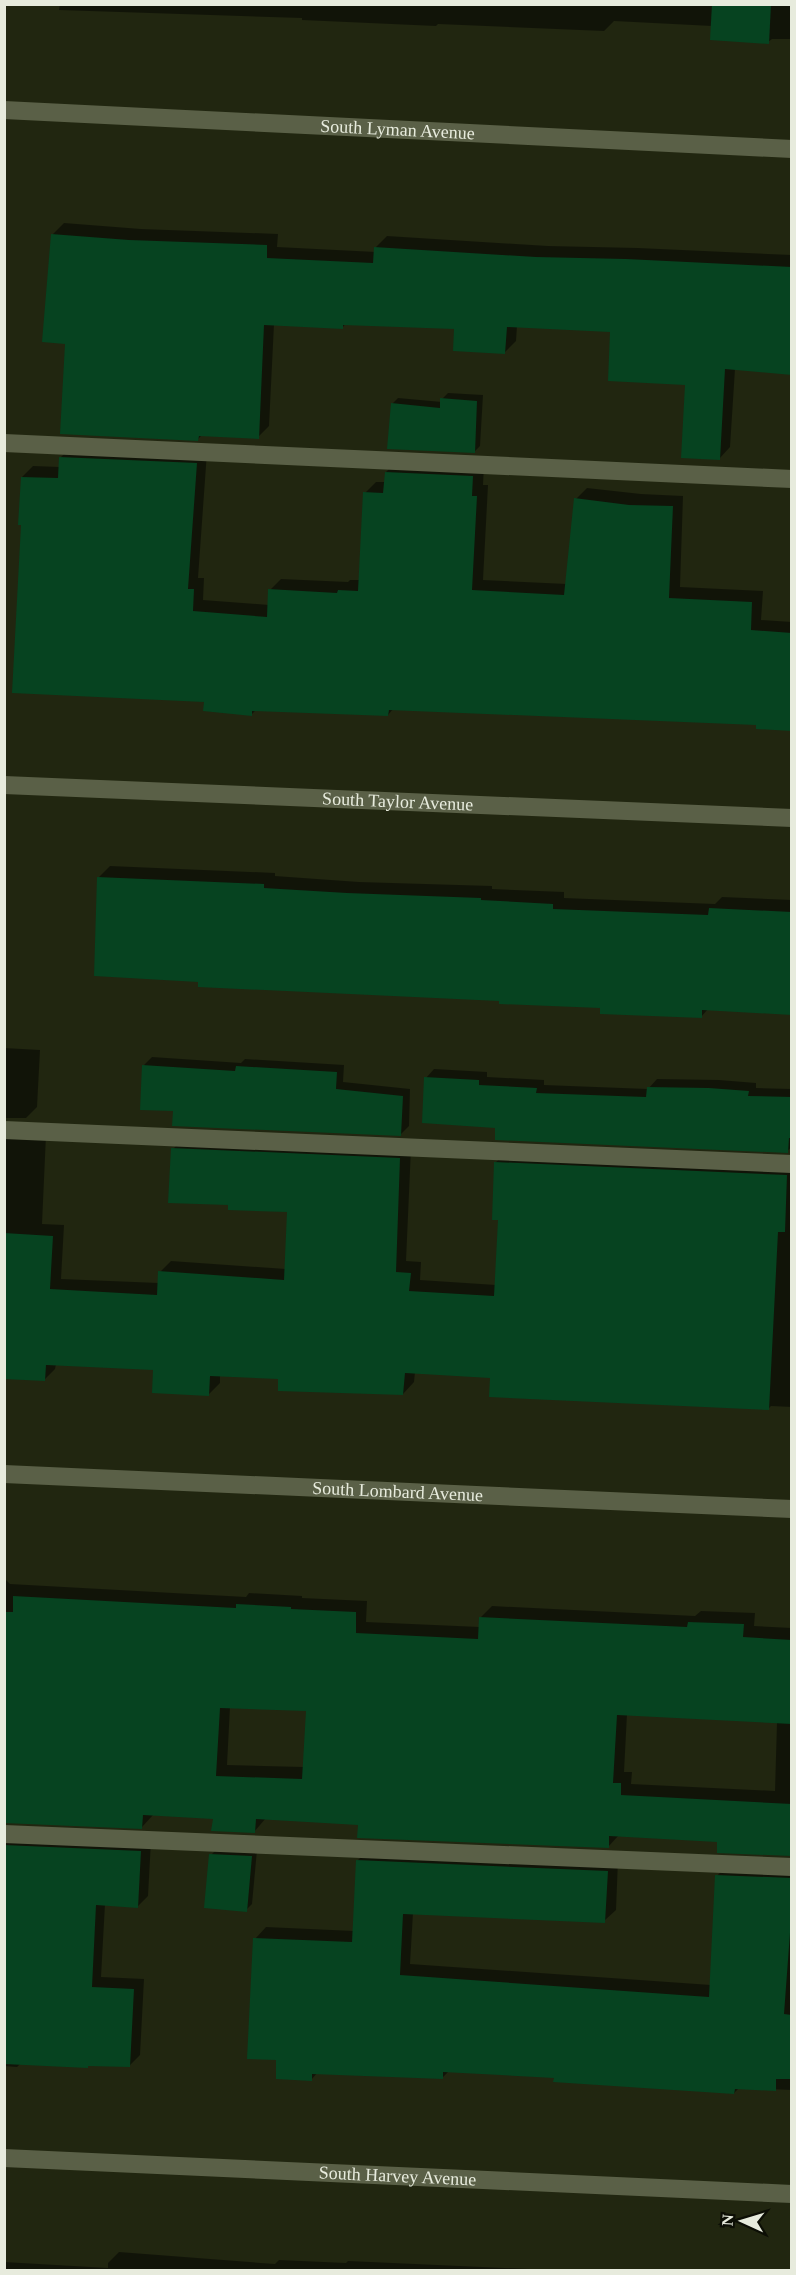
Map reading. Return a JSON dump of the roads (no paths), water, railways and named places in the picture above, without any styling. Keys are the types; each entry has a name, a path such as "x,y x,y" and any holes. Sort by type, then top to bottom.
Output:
{"street":[{"name":"South Lyman Avenue","path":"4,110 792,149"},
{"path":"4,444 792,479"},
{"name":"South Taylor Avenue","path":"4,785 792,818"},
{"path":"4,1130 792,1164"},
{"name":"South Lombard Avenue","path":"4,1474 792,1509"},
{"path":"4,1834 792,1867"},
{"name":"South Harvey Avenue","path":"4,2158 792,2194"}]}
